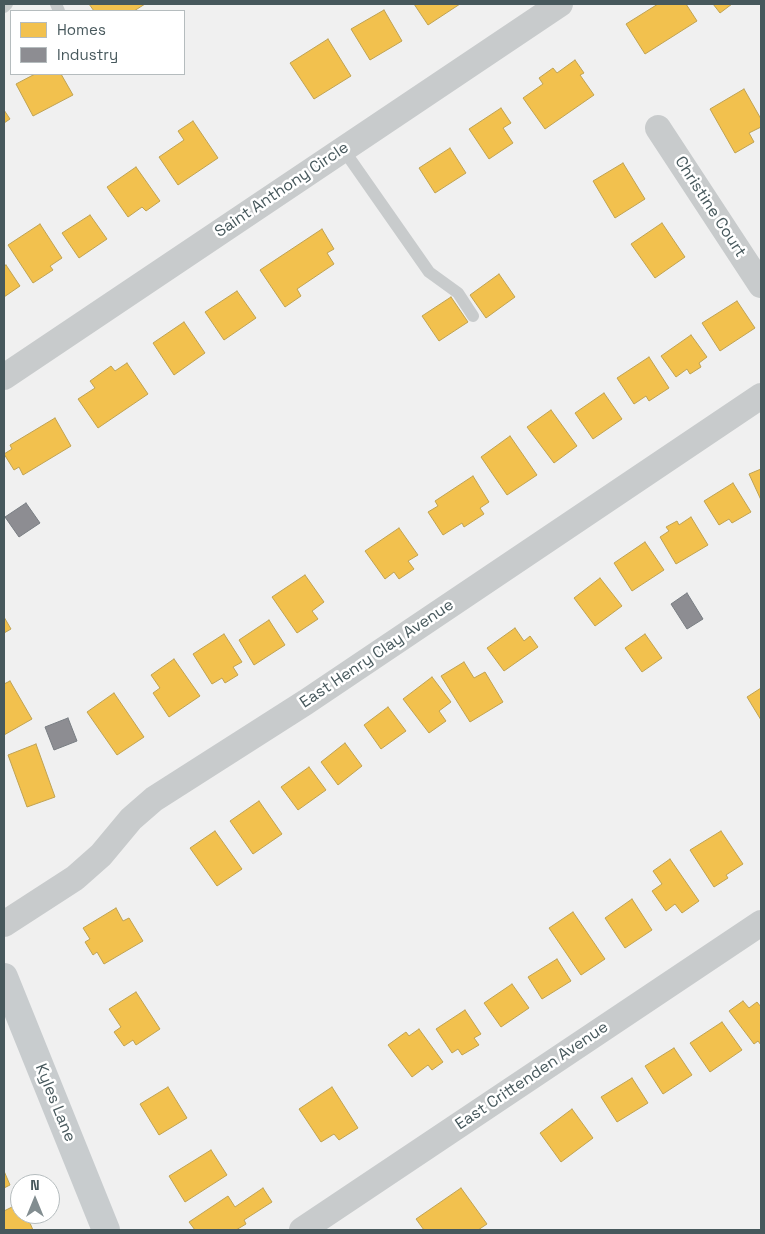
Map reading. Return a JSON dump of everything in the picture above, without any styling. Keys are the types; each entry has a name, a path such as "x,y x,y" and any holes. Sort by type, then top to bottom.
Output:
{"main road":[{"name":"Kyles Lane","path":"4,977 106,1230"}],"street":[{"name":"Saint Anthony Circle","path":"4,377 560,4"},
{"name":"Christine Court","path":"658,128 761,286"},
{"name":"East Henry Clay Avenue","path":"4,924 75,878 101,855 131,819 154,799 306,702 761,396"},
{"name":"East Crittenden Avenue","path":"302,1230 761,923"}],"lane":[{"path":"4,7 7,4"},
{"path":"343,149 428,272 458,293 473,316"}],"building: Homes":[{"path":"89,4 145,4 136,10 93,10"},
{"path":"414,4 460,4 428,25"},
{"path":"658,4 686,4 697,21 645,54 626,24"},
{"path":"713,4 732,4 720,13"},
{"path":"384,10 402,41 370,60 351,29"},
{"path":"328,39 351,76 314,99 290,63"},
{"path":"575,60 584,73 580,75 594,95 545,129 523,98 543,84 539,78 553,68 557,73"},
{"path":"33,75 62,75 73,95 33,116 16,84"},
{"path":"744,89 761,119 761,127 749,133 754,142 735,153 710,109"},
{"path":"501,108 511,123 503,128 513,143 489,159 469,129"},
{"path":"4,110 10,119 4,123"},
{"path":"193,121 218,158 178,185 159,157 184,140 178,131"},
{"path":"450,148 466,173 435,193 419,168"},
{"path":"623,163 645,199 615,218 593,181"},
{"path":"136,167 160,201 146,211 142,207 128,217 107,187"},
{"path":"90,215 107,239 79,258 62,233"},
{"path":"662,223 685,257 655,278 631,244"},
{"path":"40,224 62,258 50,266 53,270 33,283 8,245"},
{"path":"322,229 334,249 327,253 334,264 297,289 301,296 285,307 260,270"},
{"path":"6,265 20,286 4,297 4,266"},
{"path":"499,274 515,297 486,318 470,295"},
{"path":"237,291 256,318 224,340 205,312"},
{"path":"451,297 468,322 439,341 422,316"},
{"path":"737,301 755,328 720,351 702,323"},
{"path":"184,322 205,353 174,375 153,343"},
{"path":"691,335 707,357 699,363 701,367 690,374 687,369 676,377 661,356"},
{"path":"649,357 669,388 649,401 646,396 634,404 617,378"},
{"path":"127,363 148,394 98,428 78,399 95,388 90,381 111,366 115,371"},
{"path":"604,393 622,419 593,439 575,413"},
{"path":"551,410 577,446 554,463 527,427"},
{"path":"55,418 71,446 23,475 19,467 14,470 4,454 12,449 10,445"},
{"path":"510,436 537,475 507,495 481,457"},
{"path":"761,469 761,500 749,474"},
{"path":"473,476 489,502 480,508 484,514 464,527 462,523 443,535 428,512 438,506 435,501"},
{"path":"733,483 751,512 732,523 729,519 719,525 704,501"},
{"path":"691,517 708,545 676,564 660,537 669,531 666,527 677,521 679,525"},
{"path":"399,528 418,555 408,561 414,569 399,579 394,572 385,579 365,551"},
{"path":"645,542 664,570 632,591 614,563"},
{"path":"305,575 324,602 312,611 318,619 297,633 272,597"},
{"path":"600,578 622,606 595,626 574,598"},
{"path":"4,617 11,629 4,633"},
{"path":"269,620 285,645 254,665 239,640"},
{"path":"515,628 524,641 530,636 538,647 504,671 487,648"},
{"path":"224,634 242,662 233,667 238,675 225,683 222,678 212,684 193,654"},
{"path":"645,634 662,658 642,672 625,648"},
{"path":"174,659 200,696 169,717 153,693 160,688 151,675"},
{"path":"464,662 474,678 485,672 503,702 470,722 441,676"},
{"path":"432,677 451,702 439,711 446,721 429,733 403,699"},
{"path":"10,681 32,719 4,735 4,684"},
{"path":"761,688 761,720 747,697"},
{"path":"114,693 144,737 117,755 87,712"},
{"path":"388,707 406,731 381,749 364,725"},
{"path":"345,743 362,766 338,785 321,762"},
{"path":"36,744 55,797 27,807 8,755"},
{"path":"309,767 326,790 298,810 281,787"},
{"path":"259,801 282,834 253,854 230,821"},
{"path":"215,831 242,869 217,886 190,848"},
{"path":"721,831 743,864 726,875 728,878 714,887 690,850"},
{"path":"670,859 699,901 682,913 675,904 666,911 652,891 662,884 653,871"},
{"path":"632,899 652,930 625,948 605,918"},
{"path":"116,908 123,921 129,918 143,941 104,964 97,952 93,955 85,942 90,939 83,928"},
{"path":"573,912 605,959 581,975 549,928"},
{"path":"557,959 571,981 542,999 528,977"},
{"path":"512,984 529,1008 501,1027 484,1003"},
{"path":"136,992 160,1029 136,1045 133,1040 124,1046 114,1032 121,1027 109,1009"},
{"path":"743,1001 749,1008 757,1002 761,1007 761,1045 758,1041 754,1044 729,1011"},
{"path":"465,1010 481,1034 474,1038 479,1045 462,1055 458,1049 452,1053 436,1029"},
{"path":"722,1022 742,1050 710,1072 690,1043"},
{"path":"419,1029 443,1062 432,1070 428,1065 412,1077 388,1045 406,1032 409,1036"},
{"path":"674,1048 692,1075 663,1094 645,1066"},
{"path":"632,1078 648,1103 617,1122 601,1097"},
{"path":"168,1087 187,1118 159,1135 140,1104"},
{"path":"332,1087 358,1128 339,1140 334,1134 321,1142 299,1109"},
{"path":"572,1109 593,1138 561,1162 540,1133"},
{"path":"211,1150 227,1175 185,1202 169,1176"},
{"path":"4,1171 10,1185 4,1188"},
{"path":"263,1188 272,1202 244,1220 246,1224 236,1230 195,1230 189,1222 228,1196 235,1207"},
{"path":"461,1188 487,1224 478,1230 424,1230 416,1219"},
{"path":"10,1208 10,1224 30,1224 33,1230 4,1230 4,1211"}],"building: Industry":[{"path":"26,503 40,523 19,537 5,517"},
{"path":"687,593 703,619 687,629 671,604"},
{"path":"68,718 77,741 54,750 45,727"}]}
